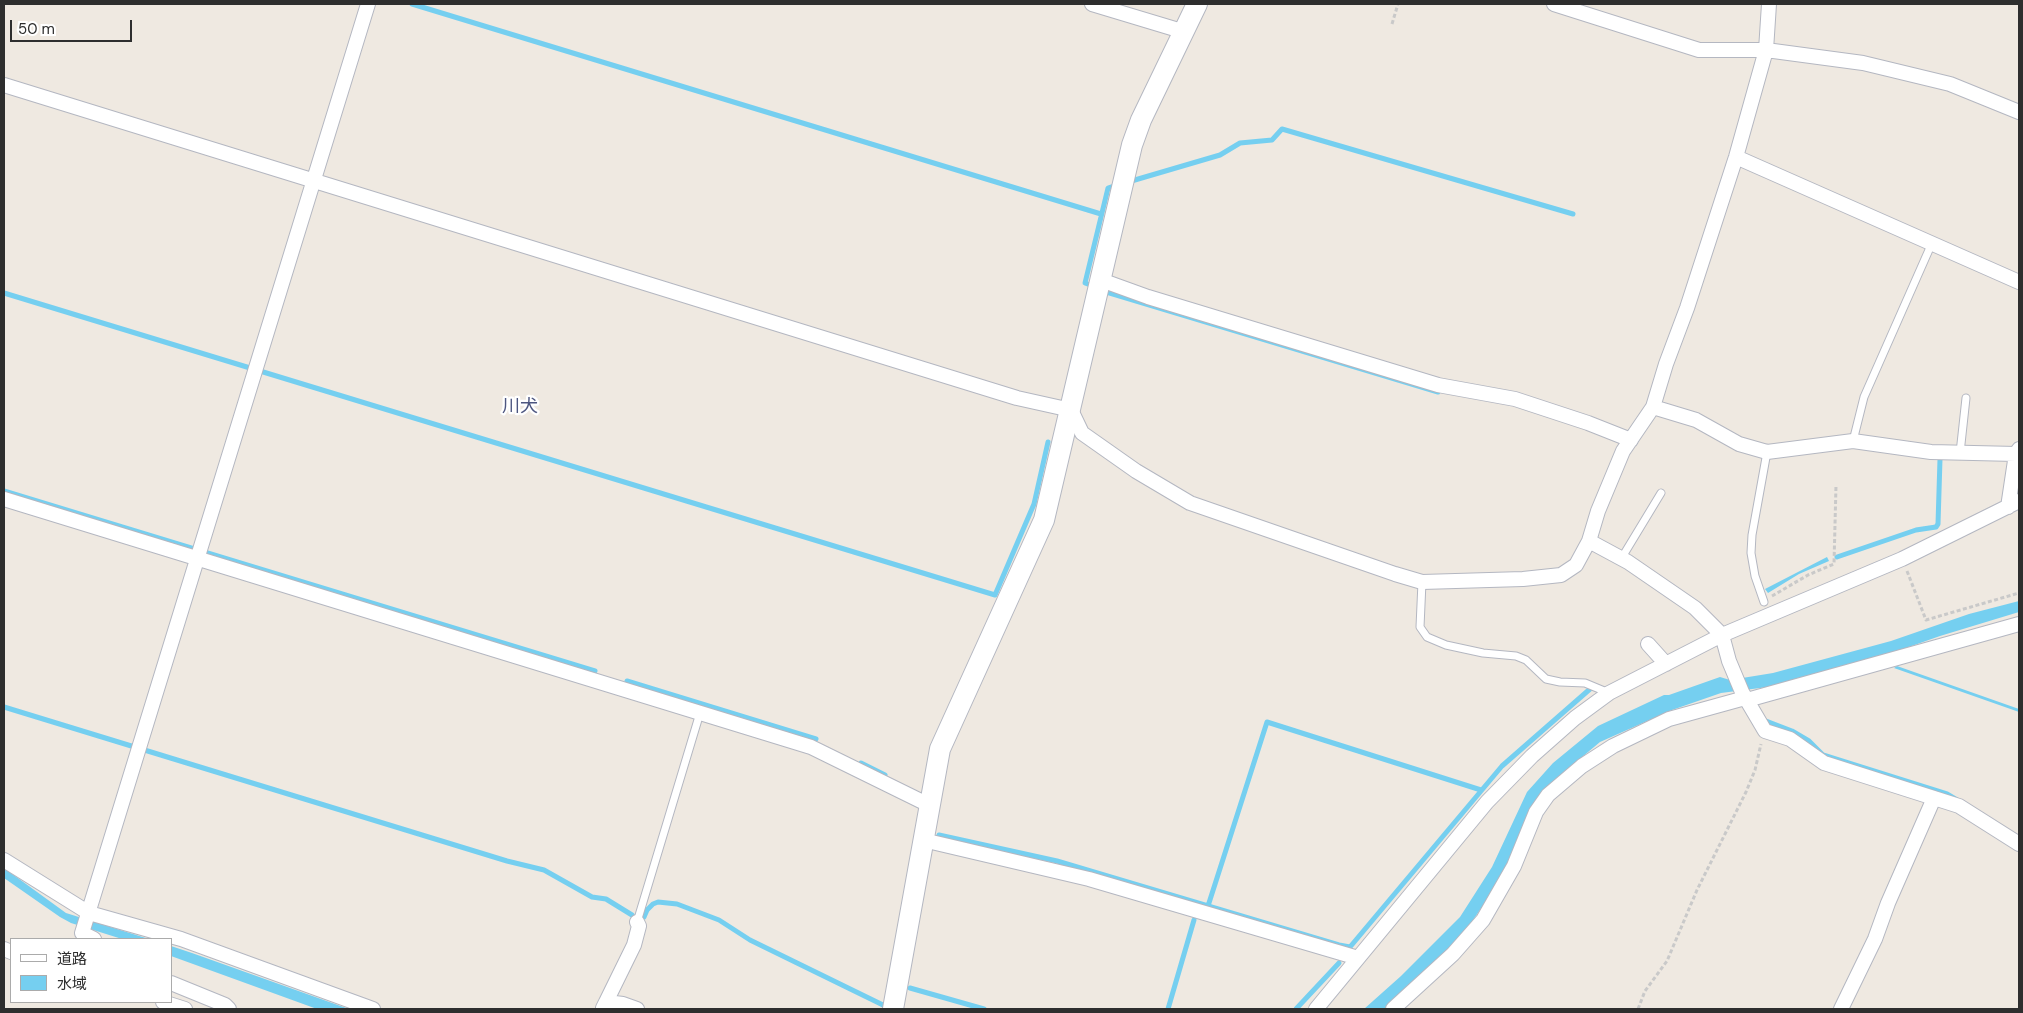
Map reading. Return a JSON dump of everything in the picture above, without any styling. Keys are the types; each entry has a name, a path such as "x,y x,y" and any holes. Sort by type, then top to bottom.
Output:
{"street":[{"path":"92,938 82,933 199,558 312,180 368,4"},
{"path":"1092,4 1185,32"},
{"path":"893,1009 940,749 1044,520 1132,145 1141,120 1197,4"},
{"path":"1554,4 1699,50 1766,50 1863,63 1950,84 2019,112"},
{"path":"4,85 1007,395 1070,410 1082,433 1136,471 1190,503 1422,582 1523,578 1561,575 1576,565 1589,542 1598,511 1624,451 1653,408 1736,157 1766,50 1769,4"},
{"path":"1736,157 2019,282"},
{"path":"1101,280 1438,385 1515,399 1588,423 1630,440"},
{"path":"1316,1009 1486,802 1532,756 1575,718 1610,693 1722,635 1902,560 2014,504 2018,452 1931,452 1853,441 1766,452 1739,444 1696,420 1653,408"},
{"path":"4,499 811,747 929,805"},
{"path":"1589,542 1621,559 1695,608 1722,635 1733,670 1745,697 1764,731 1790,738 1824,763 1959,806 2019,844"},
{"path":"1393,1009 1453,954 1483,920 1514,866 1536,812 1548,795 1582,766 1612,746 1669,719 2019,624"},
{"path":"1648,644 1666,664"},
{"path":"1841,1009 1875,939 1888,903 1934,798"},
{"path":"923,840 1089,879 1358,958"},
{"path":"4,860 89,913 181,939 372,1009"},
{"path":"637,922 639,926 634,945 604,1006 638,1009"},
{"path":"172,983 225,1005 229,1009"},
{"path":"166,1003 185,1009"}],"lane":[{"path":"1853,441 1864,397 1932,242"},
{"path":"1960,453 1966,398"},
{"path":"1764,602 1755,576 1751,553 1752,535 1766,452"},
{"path":"1621,559 1661,492"},
{"path":"1422,582 1420,627 1427,637 1446,645 1483,653 1516,656 1526,660 1546,679 1560,682 1585,682 1610,693"},
{"path":"637,922 700,713"}],"path":[{"path":"1392,24 1398,4"},
{"path":"1764,602 1787,587 1834,564 1836,485"},
{"path":"1902,560 1926,620 2019,593"},
{"path":"1638,1009 1645,991 1667,961 1697,890 1746,792 1755,770 1764,731"}],"water":[{"path":"1827,557 1829,561 1799,574 1768,593 1765,589"},
{"path":"2019,601 2019,612 1889,654 1818,674 1768,687 1721,693 1672,710 1600,742 1551,783 1541,794 1499,882 1469,926 1449,950 1384,1009 1364,1009 1401,976 1460,917 1492,867 1527,792 1553,763 1598,726 1664,695 1669,695 1720,677 1730,680 1773,673 1891,641 1969,614"},
{"path":"1897,666 2019,709 2019,712 1894,668"},
{"path":"4,868 66,913 146,938 119,938 71,923 4,878"},
{"path":"172,946 349,1009 317,1009 172,956"}],"waterway":[{"path":"412,4 1101,214"},
{"path":"1128,182 1220,155 1240,143 1272,140 1282,129 1573,214"},
{"path":"1093,286 1085,283 1108,188 1117,185"},
{"path":"1103,291 1438,392"},
{"path":"4,293 995,595 1034,504 1048,442"},
{"path":"1837,557 1916,530 1936,527 1938,524 1940,459"},
{"path":"4,491 595,671"},
{"path":"627,681 816,739"},
{"path":"939,835 1057,861 1350,947 1502,766 1590,689"},
{"path":"4,707 507,861 544,870 592,897 606,899 632,915"},
{"path":"1766,721 1792,731 1809,741 1823,755 1947,794 1957,800"},
{"path":"1208,906 1267,722 1481,790"},
{"path":"861,763 885,775"},
{"path":"644,917 647,910 658,902 677,904 719,920 750,940 883,1005"},
{"path":"1168,1009 1194,920"},
{"path":"1296,1009 1339,963"},
{"path":"910,988 984,1009"}],"district":[{"name":"川犬","path":"520,407"}]}
